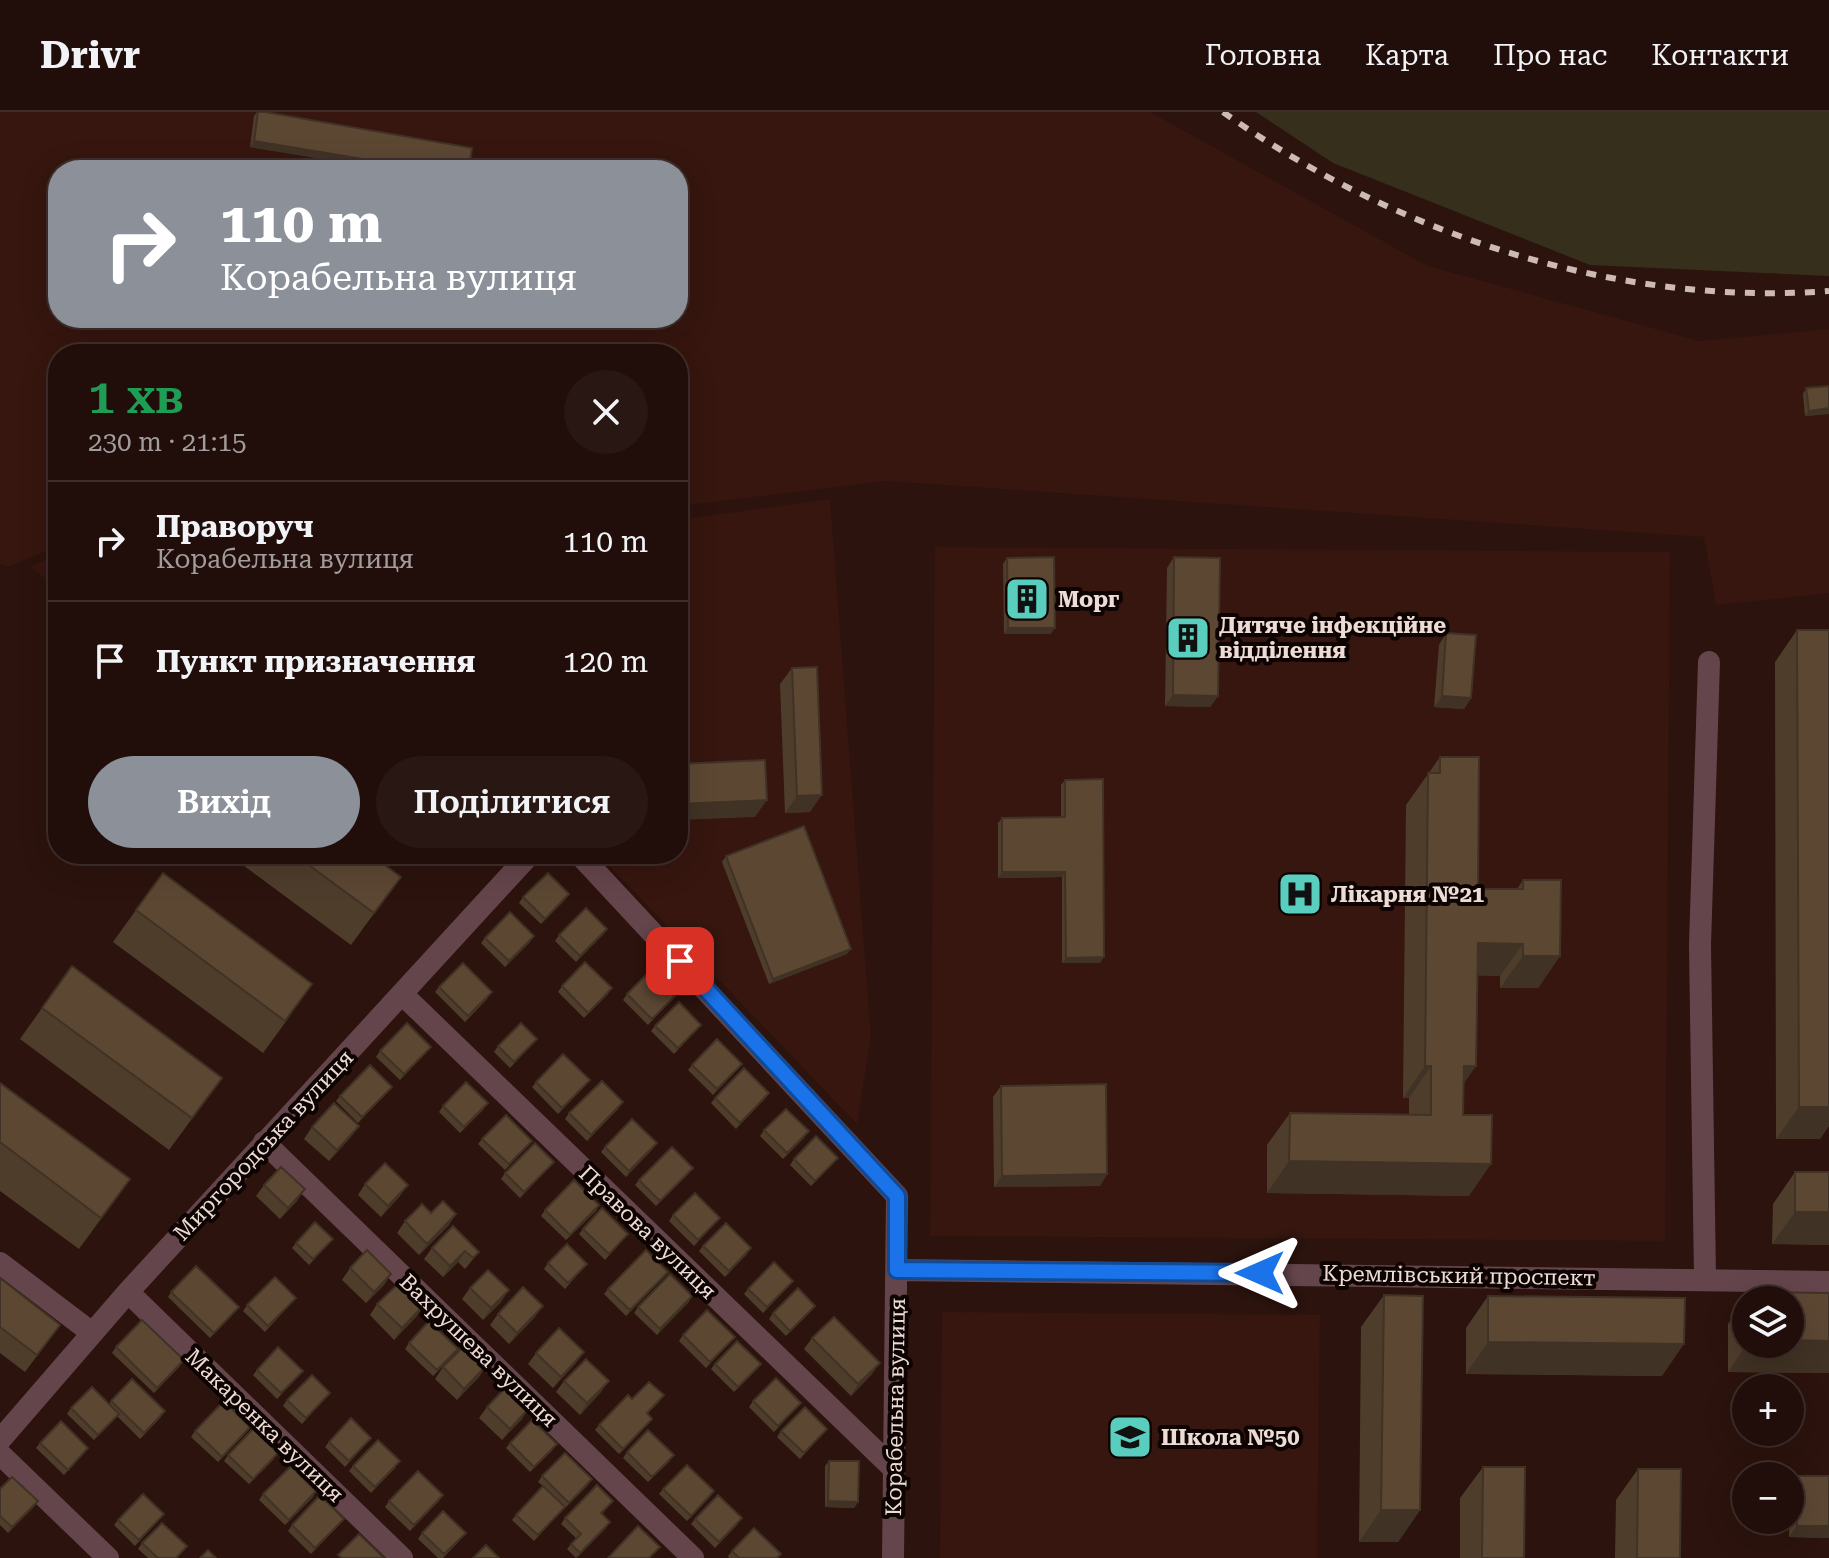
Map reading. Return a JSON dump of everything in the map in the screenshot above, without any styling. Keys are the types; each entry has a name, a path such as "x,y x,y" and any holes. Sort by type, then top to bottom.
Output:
{"street":[{"path":"1705,1278 1700,945 1709,662"},
{"name":"Миргородська вулиця","path":"0,1440 128,1292 521,864"},
{"name":"Корабельна вулиця","path":"588,864 897,1196 893,1558"},
{"name":"Правова вулиця","path":"402,994 894,1469"},
{"name":"Вахрушева вулиця","path":"264,1142 693,1558"},
{"path":"0,1263 92,1333"},
{"name":"Кремлівський проспект","path":"897,1270 1705,1278 1829,1282"},
{"name":"Макаренка вулиця","path":"128,1292 402,1558"},
{"path":"0,1454 108,1558"}],"shaded area":[{"path":"0,112 1150,112 1428,266 1699,341 1829,329 1829,593 1716,605 1704,537 886,481 688,505 688,344 48,344 48,550 8,567 0,564"},
{"path":"1256,112 1829,112 1829,276 1590,265 1333,163"},
{"path":"830,499 871,1037 857,1124 608,864 688,864 688,519"},
{"name":"Лікарня №21","path":"935,547 1670,552 1665,1241 930,1236"},
{"path":"48,559 48,580 30,567"},
{"name":"Школа №50","path":"942,1312 1320,1315 1317,1558 940,1558"}],"building":[{"path":"258,112 265,112 472,148 470,160 369,160 254,141"},
{"path":"1829,386 1829,408 1809,411 1806,388"},
{"name":"Морг","path":"1054,557 1055,628 1008,628 1007,558"},
{"name":"Дитяче інфекційне відділення","path":"1174,557 1220,558 1218,696 1173,695"},
{"path":"1797,630 1829,630 1829,1107 1799,1107"},
{"path":"1446,633 1476,635 1471,698 1442,696"},
{"path":"817,667 822,795 797,796 792,668"},
{"path":"1440,757 1479,757 1478,889 1523,889 1523,880 1561,880 1560,956 1523,956 1523,944 1478,943 1476,1066 1464,1066 1463,1115 1492,1115 1491,1164 1289,1161 1290,1113 1431,1115 1431,1066 1425,1066 1428,773 1440,773"},
{"path":"765,760 767,800 688,804 688,764"},
{"path":"1103,779 1104,957 1066,958 1065,872 1002,872 1002,818 1065,817 1065,780"},
{"path":"804,826 851,949 773,979 726,856"},
{"path":"308,864 383,864 401,877 374,913"},
{"path":"163,873 312,984 285,1021 136,910"},
{"path":"548,873 569,894 545,919 523,897"},
{"path":"586,908 607,929 580,956 559,935"},
{"path":"510,912 534,936 509,961 485,938"},
{"path":"585,962 612,988 588,1013 562,986"},
{"path":"463,963 492,992 468,1016 439,987"},
{"path":"72,966 222,1078 192,1118 42,1008"},
{"path":"650,971 675,996 652,1019 627,994"},
{"path":"679,1002 701,1025 678,1048 655,1026"},
{"path":"407,1023 431,1047 404,1074 380,1051"},
{"path":"521,1023 537,1039 514,1062 498,1046"},
{"path":"717,1039 742,1064 717,1089 692,1065"},
{"path":"563,1054 590,1080 562,1108 536,1082"},
{"path":"370,1065 392,1087 362,1117 340,1096"},
{"path":"744,1068 769,1093 740,1123 715,1098"},
{"path":"602,1081 623,1102 591,1135 569,1113"},
{"path":"466,1082 488,1103 464,1127 443,1106"},
{"path":"0,1083 130,1179 101,1218 0,1142"},
{"path":"1106,1084 1107,1174 1002,1176 1001,1086"},
{"path":"334,1103 359,1126 337,1150 312,1127"},
{"path":"786,1109 809,1131 787,1153 764,1130"},
{"path":"506,1115 532,1141 509,1164 482,1139"},
{"path":"632,1119 657,1143 629,1171 605,1147"},
{"path":"816,1136 838,1158 815,1181 794,1159"},
{"path":"535,1143 554,1162 524,1192 505,1173"},
{"path":"672,1147 693,1168 660,1201 639,1180"},
{"path":"385,1163 408,1185 388,1206 365,1184"},
{"path":"281,1167 305,1189 288,1208 264,1185"},
{"path":"1795,1172 1829,1172 1829,1212 1795,1212"},
{"path":"574,1180 599,1205 570,1235 545,1210"},
{"path":"695,1193 720,1218 698,1240 673,1215"},
{"path":"443,1201 456,1214 427,1244 405,1221 422,1204 431,1213"},
{"path":"602,1208 628,1234 609,1254 583,1229"},
{"path":"315,1222 333,1239 313,1259 296,1243"},
{"path":"726,1223 751,1248 729,1271 703,1246"},
{"path":"453,1226 479,1252 473,1258 465,1251 450,1266 432,1248"},
{"path":"567,1244 587,1264 568,1283 548,1263"},
{"path":"367,1250 391,1274 374,1292 350,1268"},
{"path":"646,1250 668,1272 630,1310 608,1289"},
{"path":"774,1262 793,1281 767,1307 748,1289"},
{"path":"196,1266 239,1307 214,1333 171,1292"},
{"path":"488,1270 509,1290 491,1308 470,1288"},
{"path":"670,1274 692,1296 660,1329 638,1307"},
{"path":"275,1277 296,1298 268,1326 247,1305"},
{"path":"0,1278 60,1325 37,1355 0,1327"},
{"path":"400,1282 424,1305 402,1328 377,1304"},
{"path":"523,1287 543,1306 517,1333 498,1314"},
{"path":"798,1288 815,1306 790,1331 773,1313"},
{"path":"1804,1293 1829,1293 1829,1341 1804,1340"},
{"path":"1384,1295 1423,1296 1420,1510 1381,1510"},
{"path":"1488,1296 1685,1298 1684,1344 1488,1342"},
{"path":"707,1310 735,1337 710,1362 683,1335"},
{"path":"834,1317 880,1363 858,1384 812,1338"},
{"path":"142,1320 184,1360 157,1388 116,1347"},
{"path":"429,1321 458,1349 437,1370 409,1343"},
{"path":"559,1328 584,1352 561,1377 536,1353"},
{"path":"737,1341 761,1364 738,1387 715,1364"},
{"path":"465,1345 486,1366 464,1389 443,1367"},
{"path":"278,1347 303,1371 281,1393 257,1370"},
{"path":"586,1359 609,1381 587,1403 564,1381"},
{"path":"312,1375 330,1393 306,1418 287,1400"},
{"path":"776,1378 801,1403 778,1426 753,1401"},
{"path":"132,1379 165,1411 144,1433 111,1401"},
{"path":"649,1382 664,1395 647,1413 652,1419 623,1449 599,1425 628,1395 632,1399"},
{"path":"507,1386 529,1408 510,1429 487,1407"},
{"path":"92,1387 119,1414 98,1435 71,1408"},
{"path":"224,1401 250,1427 222,1457 195,1431"},
{"path":"805,1407 827,1429 804,1453 781,1431"},
{"path":"351,1418 371,1438 349,1461 329,1442"},
{"path":"532,1420 557,1444 534,1467 510,1443"},
{"path":"61,1421 88,1448 68,1470 40,1443"},
{"path":"253,1429 278,1453 253,1479 228,1455"},
{"path":"648,1430 674,1455 652,1477 627,1452"},
{"path":"378,1440 400,1461 375,1487 353,1466"},
{"path":"565,1453 592,1479 569,1503 542,1476"},
{"path":"829,1461 859,1461 858,1502 828,1501"},
{"path":"687,1465 714,1491 691,1516 663,1489"},
{"path":"291,1466 316,1491 289,1520 263,1494"},
{"path":"1483,1467 1525,1467 1524,1558 1482,1558"},
{"path":"1638,1469 1681,1469 1680,1558 1637,1558"},
{"path":"418,1471 443,1495 414,1525 389,1501"},
{"path":"1804,1476 1829,1476 1829,1526 1804,1526"},
{"path":"12,1477 38,1501 12,1527 0,1516 0,1489"},
{"path":"597,1485 613,1501 601,1513 610,1522 580,1553 571,1544 581,1534 565,1518"},
{"path":"543,1486 565,1507 538,1535 516,1515"},
{"path":"143,1494 164,1514 139,1540 118,1520"},
{"path":"320,1495 344,1519 315,1548 292,1525"},
{"path":"718,1495 742,1518 719,1542 695,1519"},
{"path":"443,1511 466,1533 444,1554 422,1533"},
{"path":"162,1523 187,1546 176,1558 158,1558 142,1543"},
{"path":"638,1526 660,1547 649,1558 608,1558"},
{"path":"754,1528 781,1554 777,1558 739,1558 732,1551"},
{"path":"359,1534 384,1558 342,1558 338,1555"},
{"path":"486,1545 499,1558 473,1558"},
{"path":"208,1550 216,1558 200,1558"}],"railway":[{"path":"1223,112 1290,155 1360,194 1434,226 1511,253 1589,274 1669,287 1749,293 1829,291"}],"place":[{"name":"Морг","path":"1027,599"},
{"name":"Дитяче інфекційне відділення","path":"1188,638"},
{"name":"Лікарня №21","path":"1300,894"},
{"name":"Школа №50","path":"1130,1437"}],"route":[{"path":"680,961 897,1196 897,1270 1260,1273"}]}
